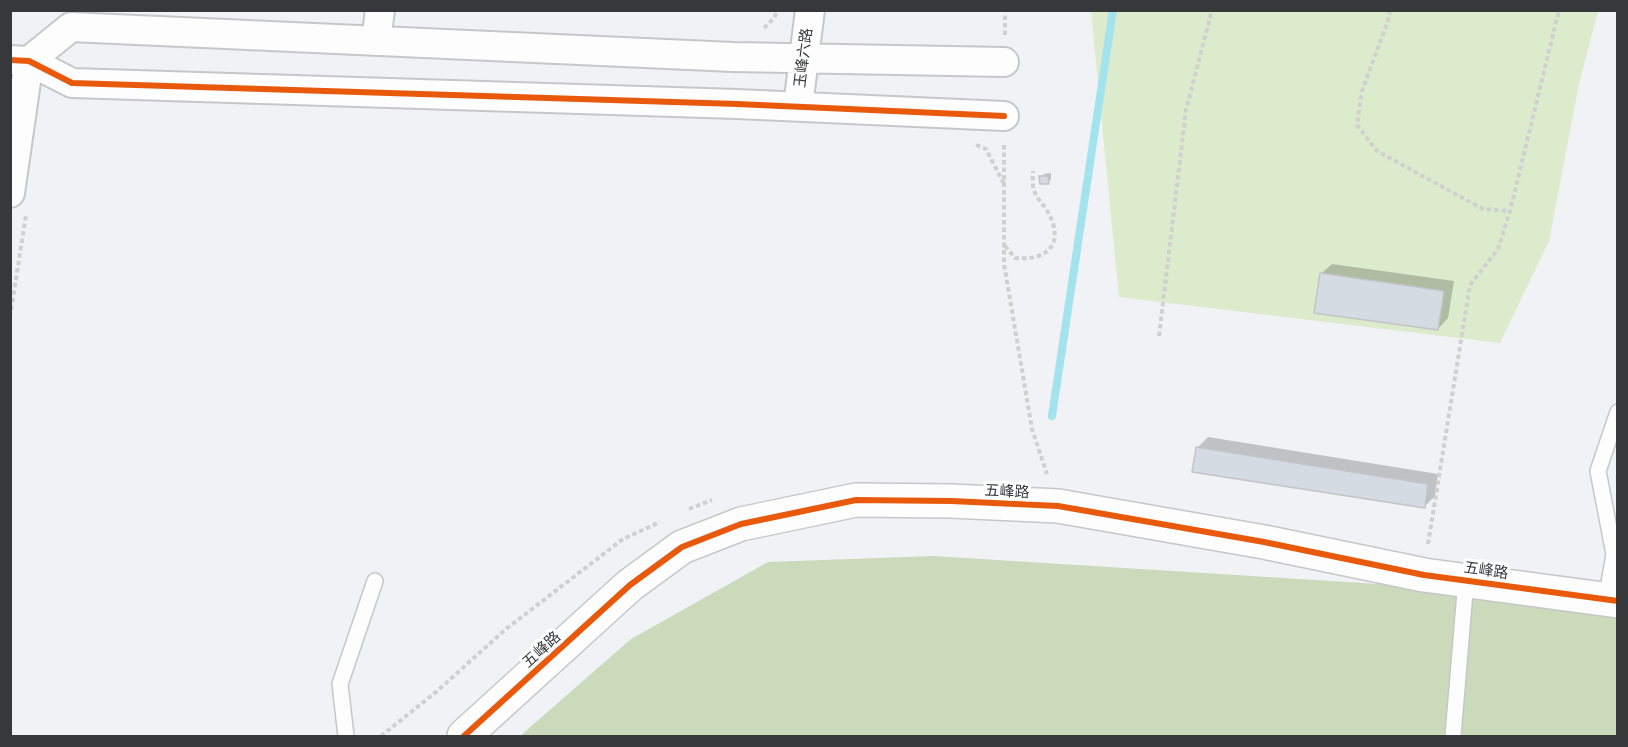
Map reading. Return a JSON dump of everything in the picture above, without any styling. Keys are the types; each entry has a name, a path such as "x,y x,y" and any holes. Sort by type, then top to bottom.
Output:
{"street":[{"path":"376,41 380,10"},
{"name":"玉峰六路","path":"798,106 810,10"},
{"path":"20,60 71,27 721,56 1004,62"},
{"path":"20,60 72,83 798,106 1004,116"},
{"path":"18,203 20,60"},
{"name":"五峰路","path":"464,736 630,585 682,547 762,519 856,500 951,501 1058,507 1264,542 1424,575 1612,600"}],"lane":[{"path":"1612,600 1614,554 1598,471 1617,412"},
{"path":"1453,736 1466,580"},
{"path":"346,736 340,684 375,581"}],"path":[{"path":"1159,336 1186,110 1212,10"},
{"path":"1390,10 1362,91 1357,125 1377,151 1483,209 1510,211"},
{"path":"1429,532 1470,285 1498,249 1510,211 1559,10"},
{"path":"1004,62 1005,15"},
{"path":"1004,116 1004,264 1032,429 1058,507"},
{"path":"970,142 986,149 1004,184"},
{"path":"1004,245 1015,258 1030,260 1044,254 1053,246 1055,240 1051,216 1034,192 1033,171"},
{"path":"10,317 18,203"}],"green space":[{"path":"1091,11 1598,11 1579,84 1549,241 1500,343 1119,297"},
{"path":"934,556 1617,599 1617,736 520,736 631,639 768,562"}],"building":[{"path":"1039,176 1048,176 1049,184 1040,184"},
{"path":"1320,273 1444,291 1438,330 1314,313"},
{"path":"1196,447 1428,484 1425,508 1192,472"}],"waterway":[{"path":"1052,416 1113,10"}],"cycle path":[{"path":"10,60 29,61 72,83 737,104 1004,116"},
{"path":"464,736 630,585 682,547 741,524 856,500 951,501 1058,506 1264,542 1424,575 1618,601"}]}
